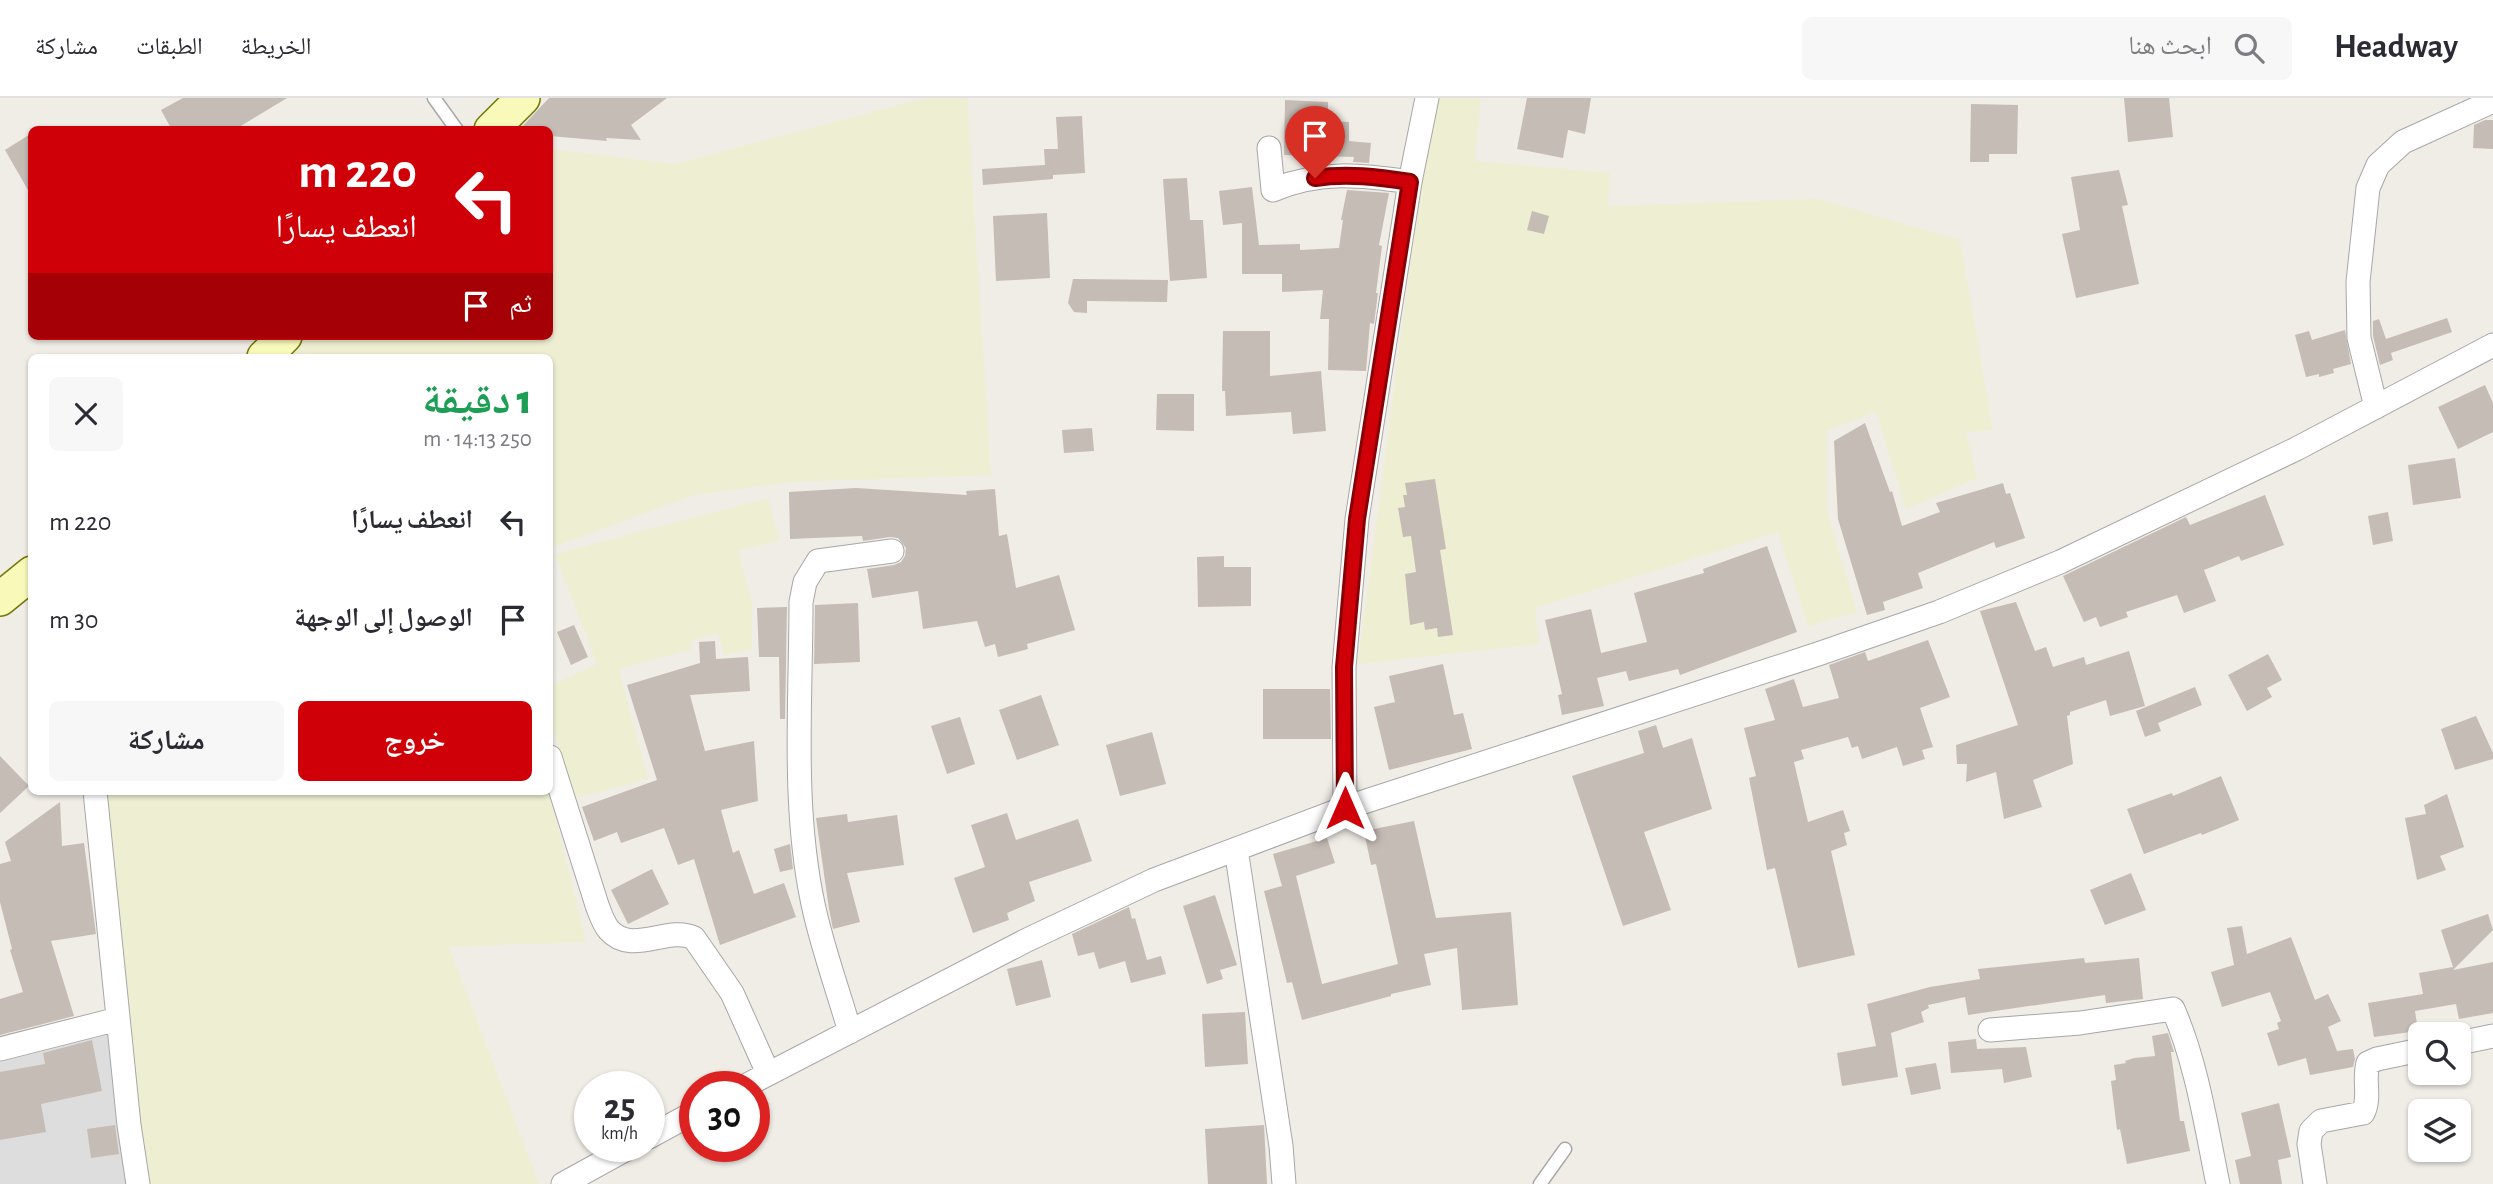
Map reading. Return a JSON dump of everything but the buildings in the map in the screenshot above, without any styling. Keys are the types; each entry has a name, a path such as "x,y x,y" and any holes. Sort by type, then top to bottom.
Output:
{"main road":[{"path":"495,126 523,98"},
{"path":"267,354 281,340"},
{"path":"0,599 28,576"}],"street":[{"path":"1345,808 1344,667 1357,519 1410,182 1427,98"},
{"path":"2376,407 2359,338 2358,282 2368,188 2378,164 2403,142 2493,102"},
{"path":"1269,148 1273,190 1297,180 1334,175 1369,176 1410,182"},
{"path":"770,1072 1027,940 1154,880 1345,808 1805,659 1938,612 2060,562 2296,449 2493,345"},
{"path":"850,1032 813,905 804,846 800,751 801,601 805,582 818,561 892,551"},
{"path":"553,766 597,905 607,928 614,935 634,940 647,941 677,933 694,937 732,993 767,1071"},
{"path":"95,795 138,1184"},
{"path":"1236,849 1281,1146 1284,1184"},
{"path":"1990,1030 2080,1023 2173,1009 2195,1077 2218,1184"},
{"path":"0,1049 118,1019"},
{"path":"2471,1041 2493,1036"},
{"path":"2315,1184 2309,1144 2311,1131 2321,1121 2363,1113 2367,1105 2365,1072 2368,1063 2408,1052"},
{"path":"564,1184 603,1162"}],"lane":[{"path":"434,98 454,126"},
{"path":"1540,1184 1565,1149"}],"shaded area":[{"path":"118,1019 138,1184 0,1184 0,1056"}],"green space":[{"path":"926,98 967,98 991,475 792,482 694,495 553,547 553,354 282,354 296,340 553,340 553,149 675,164"},
{"path":"1432,98 1481,98 1475,161 1610,173 1608,206 1818,199 1960,240 1993,430 1966,432 1977,478 1906,509 1876,412 1826,431 1827,511 1857,612 1808,626 1778,532 1535,608 1539,644 1358,664"},
{"path":"768,498 779,540 738,551 752,602 752,649 724,655 718,633 690,641 692,649 619,669 648,779 572,799 553,726 553,685 597,664 555,554"},
{"path":"102,795 550,795 586,942 449,947 539,1184 148,1184"}],"route":[{"path":"1315,178 1334,175 1369,176 1410,182 1357,519 1344,667 1345,808"}]}
